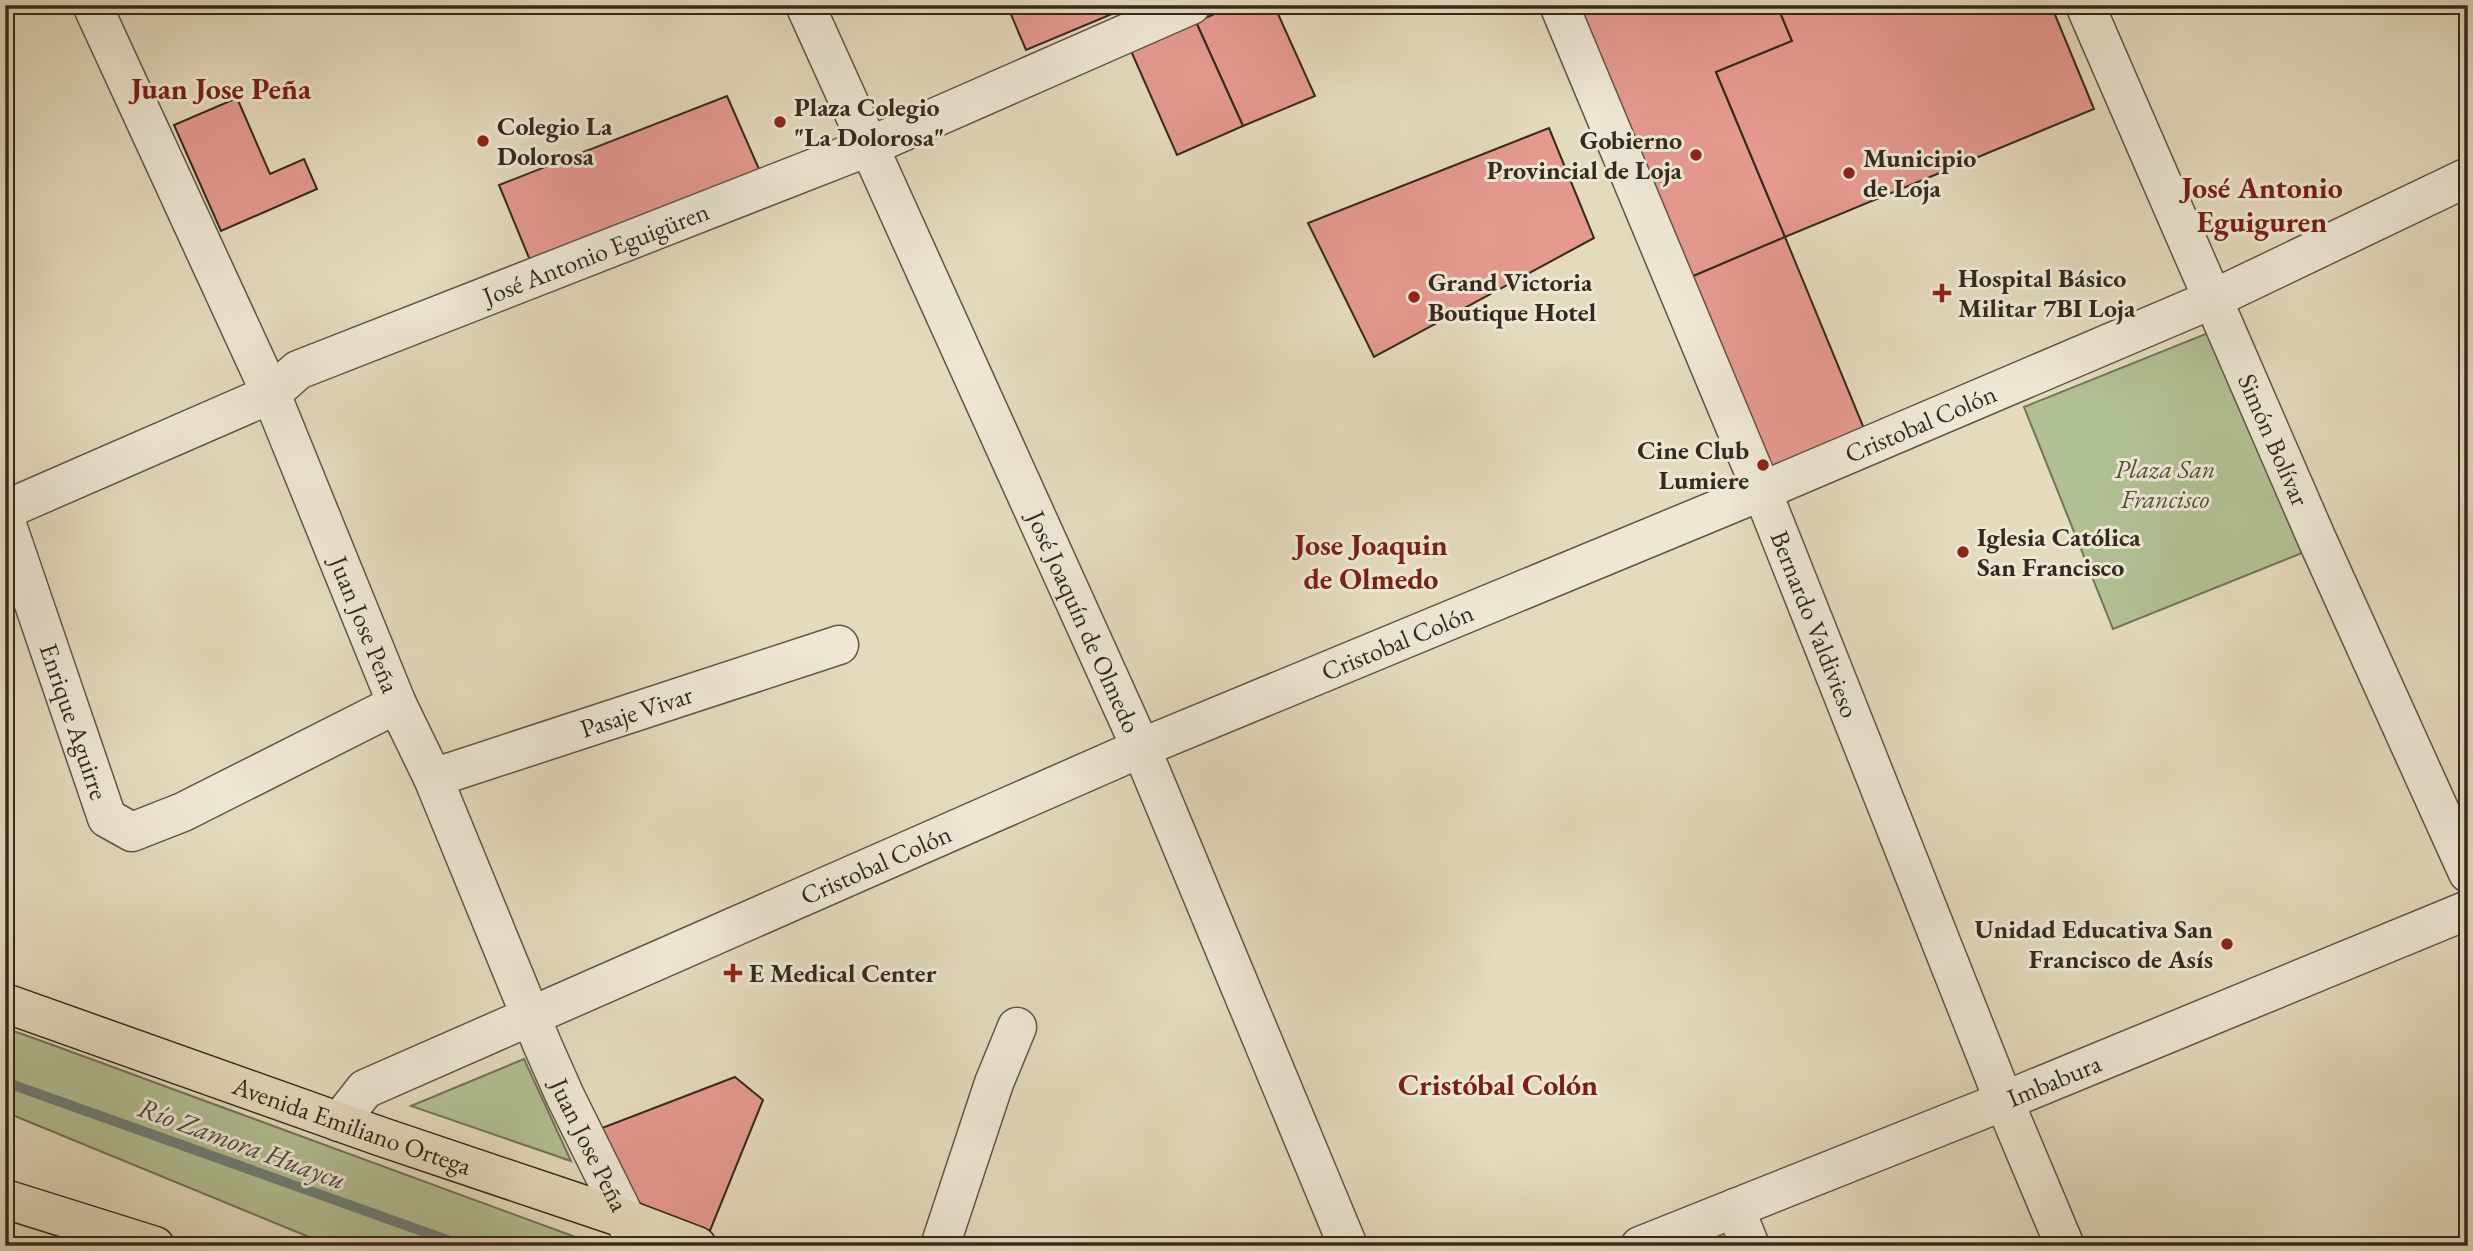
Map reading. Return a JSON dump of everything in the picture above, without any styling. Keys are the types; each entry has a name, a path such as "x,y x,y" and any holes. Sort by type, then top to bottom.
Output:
{"main road":[{"name":"Avenida Emiliano Ortega","path":"5,1003 339,1122 630,1232 697,1246"},
{"path":"5,1199 155,1246"}],"street":[{"name":"Juan Jose Peña","path":"92,5 271,394 397,704 433,778 565,1096 630,1232"},
{"name":"José Joaquín de Olmedo","path":"805,5 1141,748 1348,1246"},
{"name":"José Antonio Eguigüren","path":"5,510 271,394 298,370 868,147 1191,5"},
{"name":"Bernardo Valdivieso","path":"1559,5 1762,491 2004,1101 2066,1246"},
{"name":"Simón Bolívar","path":"2085,5 2316,537 2468,873"},
{"name":"Cristobal Colón","path":"339,1122 365,1089 1141,748 1762,491 2213,299 2468,177"},
{"name":"Enrique Aguirre","path":"5,519 107,818 132,832 183,811 397,704"},
{"name":"Pasaje Vivar","path":"433,778 839,645"},
{"name":"Imbabura","path":"1640,1246 2004,1101 2468,910"},
{"path":"940,1246 994,1083 1017,1027"},
{"path":"1735,1208 1750,1246"}],"green space":[{"name":"Plaza San Francisco","path":"2213,331 2302,553 2113,629 2024,407"},
{"path":"5,1028 600,1246 331,1246 5,1112"},
{"path":"524,1059 571,1161 411,1106"}],"building":[{"path":"1007,5 1122,5 1124,9 1026,50"},
{"path":"1235,5 1274,5 1315,96 1243,126 1196,22"},
{"name":"Gobierno Provincial de Loja","path":"1578,5 1777,5 1792,41 1716,72 1785,237 1691,277"},
{"name":"Municipio de Loja","path":"1777,5 2051,5 2094,109 1785,237 1716,72 1792,41"},
{"path":"1196,22 1243,126 1177,155 1131,51"},
{"path":"727,96 762,176 534,270 499,185"},
{"path":"237,98 270,174 304,159 317,189 221,231 174,125"},
{"name":"Grand Victoria Boutique Hotel","path":"1549,128 1594,238 1374,357 1308,223"},
{"path":"1785,237 1865,431 1771,470 1691,277"},
{"path":"735,1077 763,1100 707,1238 641,1219 602,1128"}],"waterway":[{"name":"Río Zamora Huaycu","path":"5,1082 464,1246"}],"place":[{"name":"Plaza Colegio \"La Dolorosa\"","path":"780,122"},
{"name":"Colegio La Dolorosa","path":"483,141"},
{"name":"Gobierno Provincial de Loja","path":"1696,155"},
{"name":"Municipio de Loja","path":"1849,173"},
{"name":"Hospital Básico Militar 7BI Loja","path":"1942,293"},
{"name":"Grand Victoria Boutique Hotel","path":"1414,297"},
{"name":"Cine Club Lumiere","path":"1763,465"},
{"name":"Iglesia Católica San Francisco","path":"1963,552"},
{"name":"Unidad Educativa San Francisco de Asís","path":"2227,944"},
{"name":"E Medical Center","path":"733,973"}],"district":[{"name":"Juan Jose Peña","path":"221,89"},
{"name":"José Antonio Eguiguren","path":"2262,205"},
{"name":"Jose Joaquin de Olmedo","path":"1371,562"},
{"name":"Cristóbal Colón","path":"1498,1085"}]}
